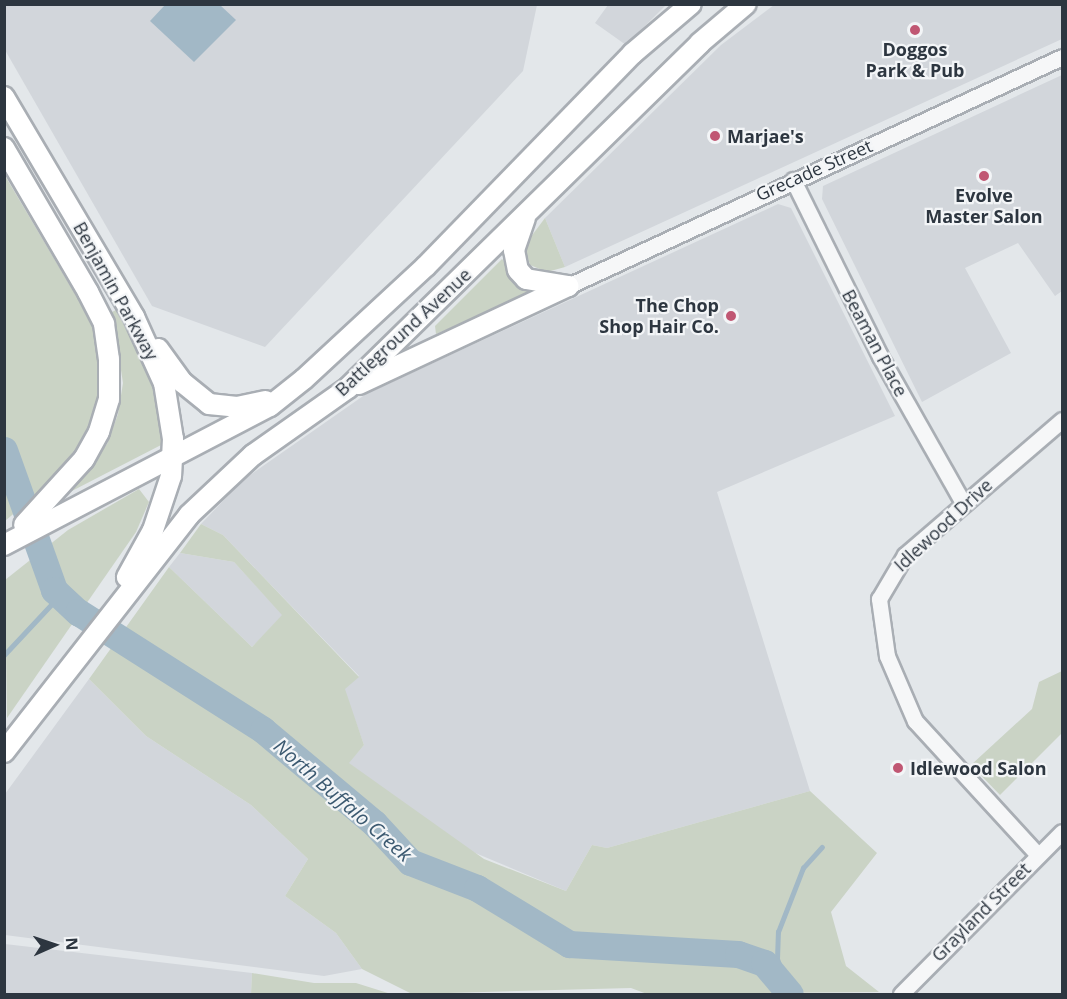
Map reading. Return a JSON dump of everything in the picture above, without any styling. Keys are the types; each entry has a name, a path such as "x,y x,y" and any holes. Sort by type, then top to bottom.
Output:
{"main road":[{"name":"Battleground Avenue","path":"46,511 173,457 285,395 418,273 632,54 691,4"},
{"name":"Battleground Avenue","path":"4,753 118,599 226,477 348,388 526,213 746,4"},
{"name":"Benjamin Parkway","path":"4,97 134,318 164,384 173,457 162,507 118,599"},
{"name":"Benjamin Parkway","path":"4,148 88,292 104,324 109,359 109,399 99,432 84,459 46,511"},
{"path":"526,213 514,250 518,270 526,279 568,286"},
{"path":"348,388 435,353 568,286"},
{"path":"134,318 182,382 209,404 237,407 285,395"},
{"path":"5,545 46,511"}],"street":[{"name":"Grecade Street","path":"568,286 1062,57"},
{"name":"Beaman Place","path":"793,180 880,356 963,503"},
{"name":"Idlewood Drive","path":"1038,855 915,721 880,633 879,599 893,569 963,503 1062,420"},
{"name":"Grayland Street","path":"901,994 1062,832"}],"shaded area":[{"path":"4,5 537,5 523,71 265,347 152,306 5,50"},
{"path":"608,5 666,5 626,45 595,23"},
{"path":"774,5 1062,5 1062,39 565,267 545,218 721,45"},
{"path":"1062,75 1062,291 1055,296 1018,243 965,268 1011,353 922,402 822,199 823,186"},
{"path":"778,204 791,208 895,416 717,492 810,791 607,848 592,845 566,891 461,847 348,763 364,745 344,689 359,676 223,535 201,524 243,480 366,394"},
{"path":"180,553 234,562 283,615 252,647 169,567"},
{"path":"89,679 146,736 251,805 308,859 285,896 336,933 362,969 324,976 5,935 5,794"},
{"path":"5,944 252,973 251,994 5,994"}],"green space":[{"path":"4,174 94,326 101,397 73,464 5,521"},
{"path":"545,218 565,267 547,272 530,265 524,246"},
{"path":"502,259 532,293 436,334 435,326"},
{"path":"116,310 150,374 163,444 68,493 107,444 118,414 123,383 112,312"},
{"path":"139,489 149,502 136,532 7,718 5,580 68,530"},
{"path":"201,524 223,535 359,677 345,689 364,745 349,763 484,859 566,891 592,845 607,848 810,791 877,853 831,912 846,966 879,992 647,994 631,988 412,994 362,969 336,933 285,896 308,859 251,805 146,736 89,679 169,567 252,647 282,615 234,562 180,553"},
{"path":"1062,671 1062,733 1000,795 971,765 1032,709 1039,682"},
{"path":"252,973 314,983 356,983 391,994 251,994"}],"water":[{"path":"165,5 220,5 236,20 194,62 150,21"}],"waterway":[{"name":"North Buffalo Creek","path":"4,450 54,590 78,612 263,730 374,823 410,862 477,888 569,944 738,954 764,963 790,994"},
{"path":"4,655 62,593"},
{"path":"786,985 777,959 778,932 803,868 822,847"}],"place":[{"name":"Doggos Park & Pub","path":"915,30"},
{"name":"Marjae's","path":"715,136"},
{"name":"Evolve Master Salon","path":"984,176"},
{"name":"The Chop Shop Hair Co.","path":"731,316"},
{"name":"Idlewood Salon","path":"898,768"}]}
